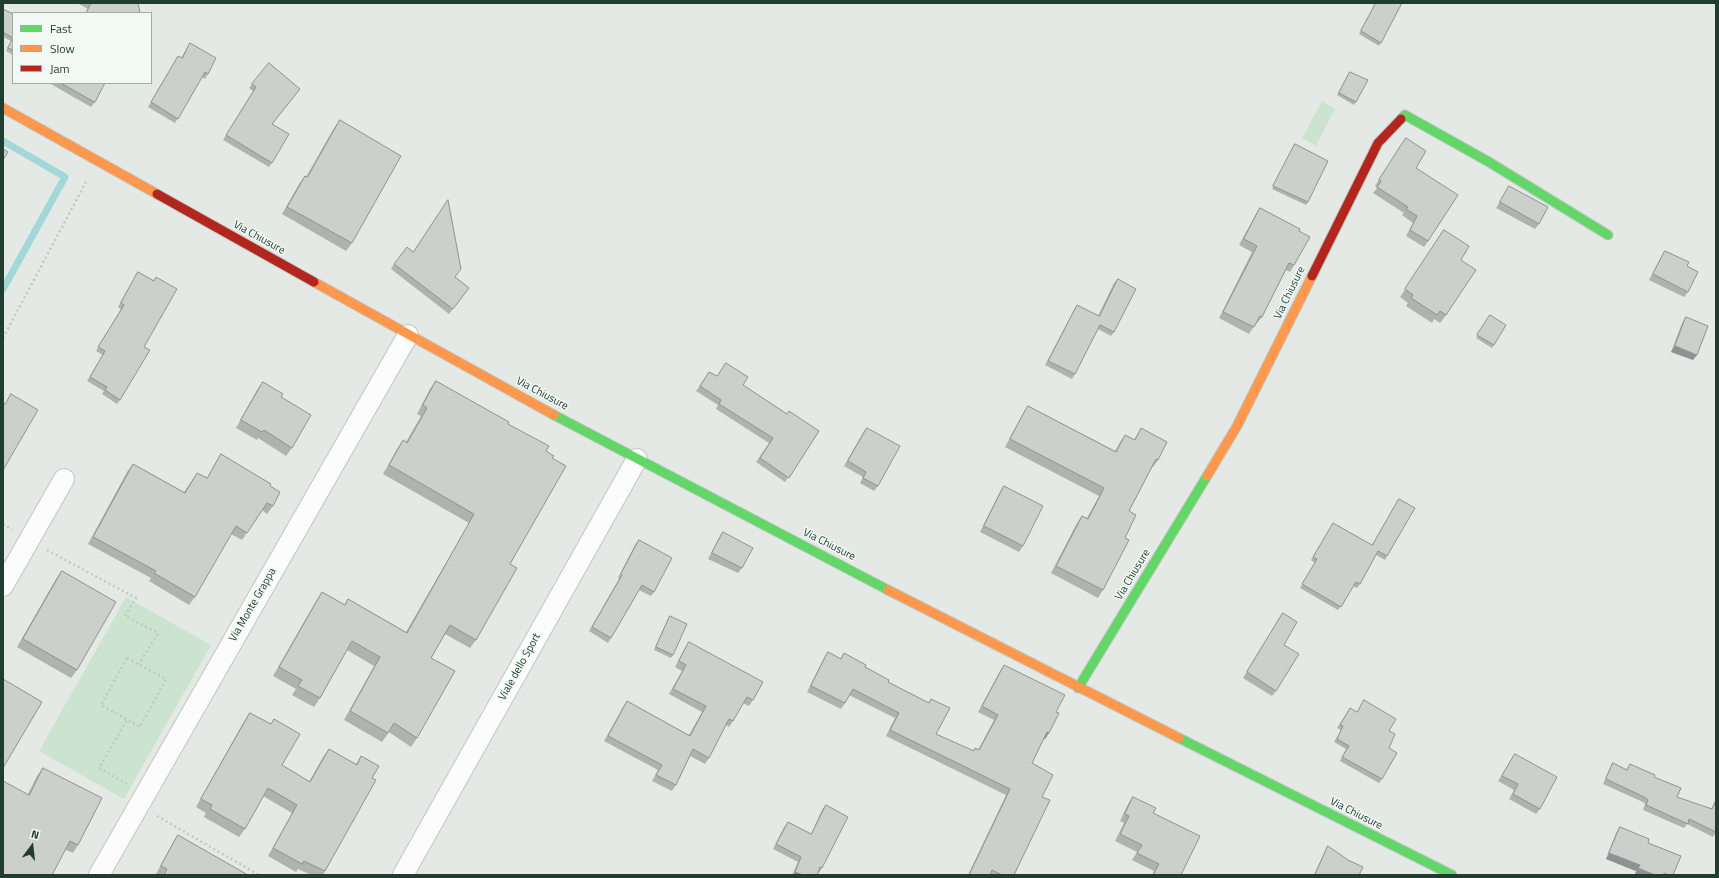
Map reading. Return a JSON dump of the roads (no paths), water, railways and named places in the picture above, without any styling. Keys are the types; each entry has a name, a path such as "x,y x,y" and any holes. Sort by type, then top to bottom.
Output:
{"street":[{"name":"Via Chiusure","path":"3,108 408,335 637,459 1078,688 1452,875"},
{"name":"Via Chiusure","path":"1078,688 1237,426 1378,143 1405,115 1489,162 1608,235"},
{"name":"Via Monte Grappa","path":"99,875 408,335"},
{"name":"Viale dello Sport","path":"403,875 637,459"},
{"path":"3,586 64,479"}],"waterway":[{"path":"3,141 65,177 3,289"}]}
